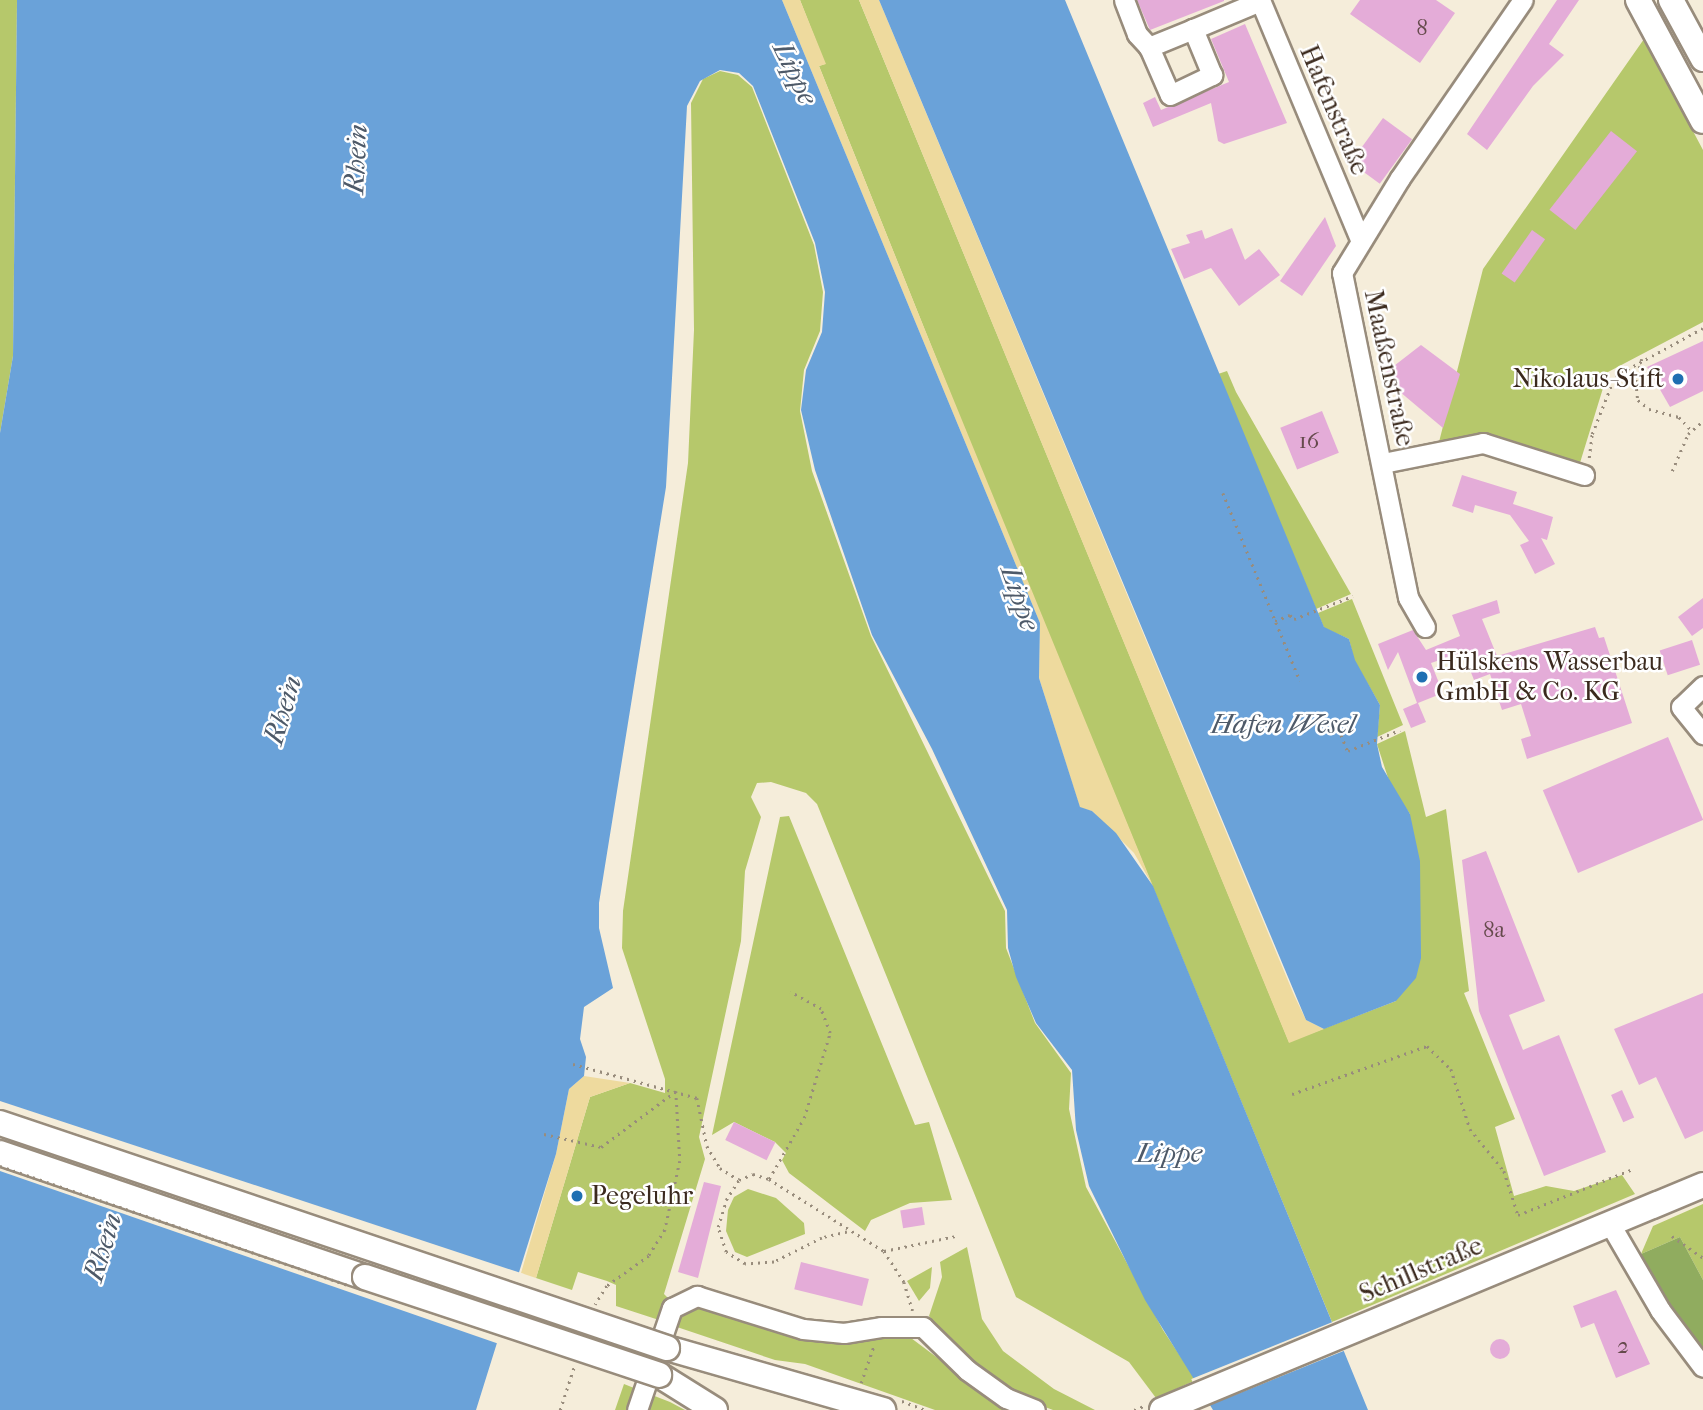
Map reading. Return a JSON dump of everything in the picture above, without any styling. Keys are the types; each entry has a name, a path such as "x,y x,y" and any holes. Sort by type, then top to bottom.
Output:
{"main road":[{"path":"1638,0 1703,121"},
{"path":"1671,0 1703,59"},
{"path":"0,1123 667,1348 883,1410"},
{"path":"0,1153 659,1375 715,1410"},
{"name":"Schillstraße","path":"1162,1410 1703,1185"}],"street":[{"path":"1124,0 1138,34 1149,47 1170,95 1212,75 1194,29"},
{"name":"Maaßenstraße","path":"1425,627 1408,597 1342,273 1523,0"},
{"path":"1149,47 1260,1"},
{"name":"Hafenstraße","path":"1260,1 1361,241"},
{"path":"1382,463 1483,443 1586,468"},
{"path":"1703,686 1681,707 1703,734"},
{"path":"1610,1224 1660,1310 1703,1367"},
{"path":"636,1410 664,1324 672,1308 683,1299 697,1296 803,1329 844,1333 881,1326 914,1325 932,1332 967,1370 1010,1404 1035,1410"}],"path":[{"path":"1586,468 1592,434 1610,384 1623,369 1703,328"},
{"path":"1642,359 1636,382 1638,400 1649,409 1679,417 1692,431"},
{"path":"1672,471 1692,431 1703,421"},
{"path":"1223,493 1300,681"},
{"path":"1275,621 1290,615 1294,619 1353,596"},
{"path":"1336,722 1348,751 1400,730"},
{"path":"769,1180 804,1118 830,1033 821,1009 790,992"},
{"path":"1292,1094 1427,1046 1451,1069 1470,1129 1504,1171 1518,1215 1633,1169"},
{"path":"573,1064 697,1098 707,1146 720,1168 739,1180"},
{"path":"544,1135 601,1147 676,1091"},
{"path":"593,1309 607,1286 657,1248 665,1230 680,1161 676,1091"},
{"path":"0,1166 355,1288"},
{"path":"847,1232 822,1238 774,1262 745,1264 726,1252 718,1227 726,1200 739,1180 753,1174 769,1180 847,1232 884,1251 908,1294 914,1325"},
{"path":"884,1251 956,1236"},
{"path":"1672,1236 1703,1258"},
{"path":"859,1386 881,1326"},
{"path":"560,1410 576,1365 564,1362"}],"green space":[{"path":"0,0 17,0 13,356 0,433"},
{"path":"800,0 859,0 1289,1042 1396,1001 1410,814 1391,787 1377,744 1405,731 1426,817 1446,809 1469,991 1464,993 1515,1119 1495,1127 1514,1196 1546,1186 1574,1191 1622,1175 1635,1194 1332,1322 975,455 819,66 825,64"},
{"path":"1644,39 1703,150 1703,322 1608,372 1579,466 1439,442 1483,269"},
{"path":"720,71 738,75 752,87 814,245 823,292 820,331 804,370 800,411 812,471 871,636 1005,911 1006,948 1035,1023 1071,1073 1069,1109 1086,1187 1163,1330 1196,1380 1156,1398 1129,1362 1016,1297 817,804 806,793 771,782 757,783 751,797 761,817 745,871 741,941 699,1137 705,1159 664,1294 669,1299 659,1320 616,1306 616,1285 607,1281 578,1272 572,1290 536,1278 590,1097 630,1083 665,1093 665,1079 622,948 623,911 688,463 694,330 691,103 703,79"},
{"path":"1227,371 1236,392 1351,594 1316,609 1218,374"},
{"path":"1352,599 1403,725 1377,737 1380,705 1354,660 1349,639 1324,628 1318,613"},
{"path":"789,816 915,1125 929,1122 952,1200 910,1203 871,1220 865,1231 789,1173 782,1160 786,1153 775,1142 734,1122 712,1135 780,817"},
{"path":"748,1189 776,1198 804,1223 805,1234 747,1257 735,1252 726,1231 728,1210 734,1197"},
{"path":"1703,1204 1703,1280 1680,1237 1641,1254 1653,1226"},
{"path":"1680,1237 1703,1280 1703,1354 1655,1287 1641,1254"},
{"path":"967,1247 982,1319 1003,1351 1054,1389 1095,1410 1053,1410 1032,1402 972,1363 939,1329 929,1316 942,1277 940,1262"},
{"path":"932,1267 930,1288 919,1301 907,1281"},
{"path":"702,1306 803,1338 911,1338 1007,1410 935,1410 805,1364 775,1360 671,1325 685,1307"},
{"path":"624,1384 634,1388 627,1410 615,1410"},
{"path":"652,1395 670,1402 685,1410 642,1410"}],"sand":[{"path":"782,0 800,0 826,64 819,66 1153,886 1134,853 1092,811 1080,808 1039,678 1040,623"},
{"path":"859,0 879,0 1294,995 1306,1020 1324,1029 1289,1043"},
{"path":"584,1076 630,1083 590,1097 536,1278 521,1273 556,1154 569,1089"}],"water":[{"path":"17,0 782,0 1040,623 1039,678 1080,807 1092,811 1116,833 1153,886 1368,1410 1213,1410 1145,1300 1089,1186 1076,1130 1072,1070 1036,1023 1016,977 1008,948 1007,910 932,749 872,635 815,470 801,410 806,370 822,332 825,292 815,243 753,86 739,73 720,70 700,81 687,106 666,487 599,903 599,928 613,988 584,1007 580,1039 586,1057 584,1076 569,1089 556,1154 476,1410 0,1410 0,433 13,356"},
{"name":"Hafen Wesel","path":"879,0 1065,0 1324,627 1349,639 1355,660 1380,705 1377,744 1382,767 1410,814 1420,861 1421,958 1416,978 1396,1001 1324,1029 1306,1020"}],"pier":[{"path":"0,1101 524,1274 502,1345 0,1171"},
{"path":"1335,1321 1347,1350 1203,1408 1191,1379"}],"building":[{"path":"1137,0 1224,0 1224,1 1150,30"},
{"path":"1360,0 1436,0 1455,13 1420,63 1350,14"},
{"path":"1557,0 1579,0 1549,44 1564,55 1533,86 1487,150 1467,134"},
{"path":"1245,24 1287,123 1224,144 1218,141 1211,103 1153,127 1143,103 1155,97 1161,110 1229,82 1211,39"},
{"path":"1383,118 1412,139 1380,184 1351,162"},
{"path":"1611,131 1637,151 1575,230 1549,210"},
{"path":"1325,217 1336,246 1302,296 1280,281"},
{"path":"1232,228 1245,260 1259,249 1280,275 1239,306 1211,268 1184,279 1171,249 1190,243 1186,235 1202,230 1205,239"},
{"path":"1532,230 1545,239 1515,283 1502,273"},
{"name":"Nikolaus-Stift","path":"1703,341 1703,391 1670,407 1647,367"},
{"path":"1421,345 1460,374 1443,428 1381,376"},
{"path":"1322,411 1339,453 1297,470 1280,428"},
{"path":"1462,475 1517,492 1513,504 1553,517 1547,540 1541,538 1555,564 1535,574 1520,545 1529,541 1510,515 1475,505 1473,513 1452,506"},
{"path":"1703,598 1703,628 1692,636 1678,617"},
{"path":"1497,600 1500,613 1482,619 1497,656 1595,627 1599,638 1604,637 1632,723 1527,759 1521,739 1531,736 1521,704 1502,710 1490,674 1474,680 1463,652 1431,663 1443,693 1418,703 1426,722 1411,728 1403,709 1417,703 1398,652 1388,670 1378,644 1413,630 1426,650 1460,636 1452,615"},
{"path":"1692,640 1700,665 1668,675 1660,651"},
{"path":"1668,737 1703,820 1578,873 1543,790"},
{"path":"1486,851 1545,1001 1509,1015 1523,1050 1559,1035 1606,1152 1544,1176 1479,1011 1462,860"},
{"path":"1703,993 1703,1131 1685,1139 1656,1077 1639,1085 1614,1029"},
{"path":"1622,1090 1634,1117 1623,1122 1611,1095"},
{"path":"734,1122 775,1142 767,1160 725,1140"},
{"path":"704,1182 721,1186 698,1278 678,1272"},
{"path":"922,1207 925,1225 903,1228 900,1210"},
{"path":"801,1262 869,1279 862,1306 794,1289"},
{"path":"1616,1290 1650,1364 1616,1378 1594,1323 1581,1328 1573,1306"},
{"path":"1500,1339 1507,1342 1510,1349 1507,1356 1500,1359 1493,1356 1490,1349 1493,1342"}],"place":[{"name":"Nikolaus-Stift","path":"1678,379"},
{"name":"Hülskens Wasserbau GmbH & Co. KG","path":"1422,677"},
{"name":"Pegeluhr","path":"577,1196"}],"water label":[{"name":"Lippe","path":"795,73"},
{"name":"Rhein","path":"356,159"},
{"name":"Lippe","path":"1020,598"},
{"name":"Rhein","path":"283,710"},
{"name":"Lippe","path":"1169,1153"},
{"name":"Rhein","path":"103,1247"}]}
